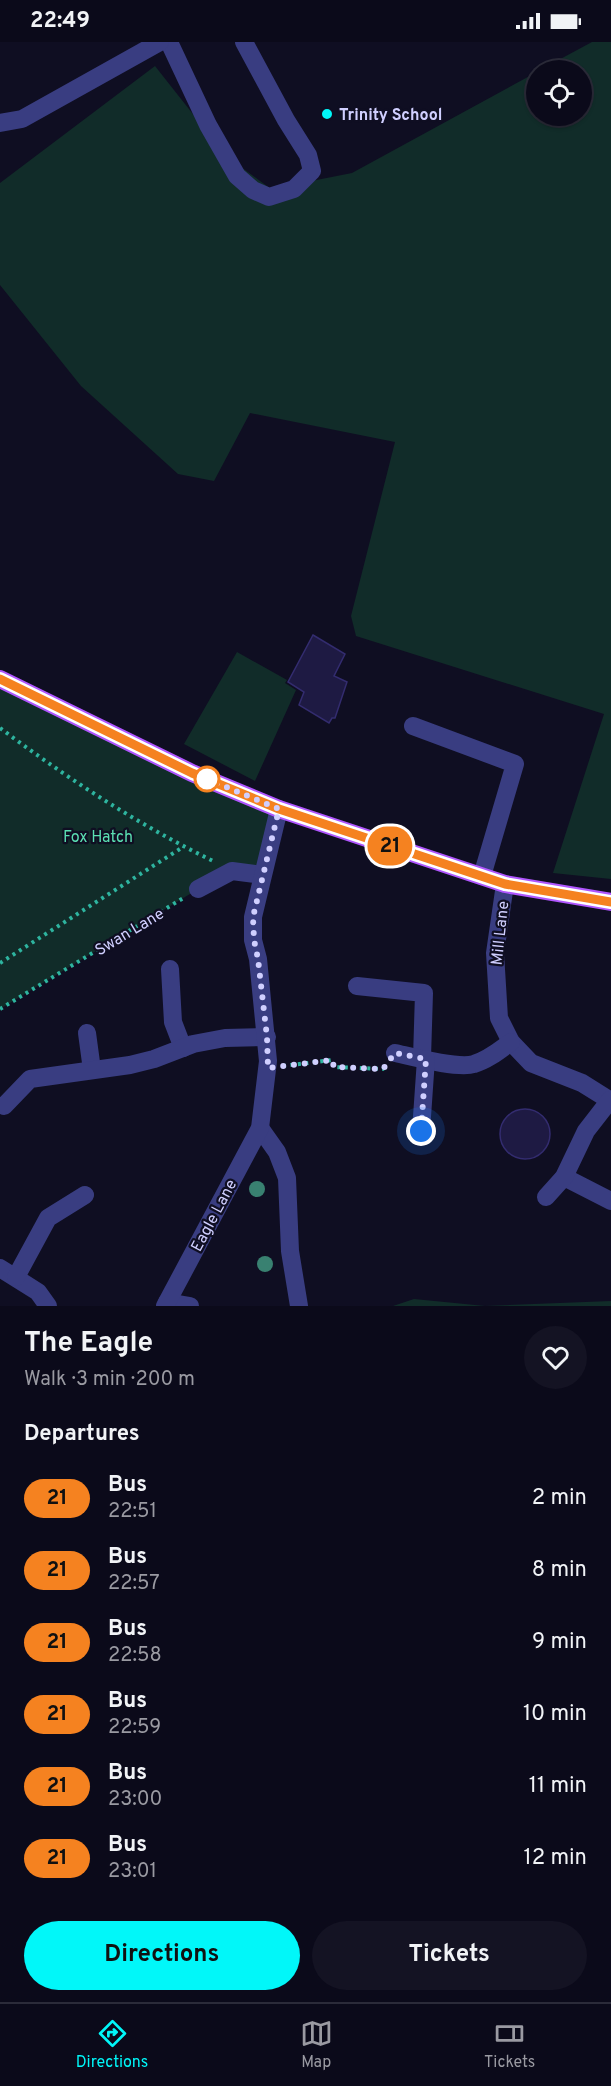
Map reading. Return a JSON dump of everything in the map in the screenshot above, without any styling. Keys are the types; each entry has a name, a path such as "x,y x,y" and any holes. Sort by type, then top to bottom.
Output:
{"main road":[{"path":"0,679 192,773 279,809 505,884 611,902"}],"street":[{"path":"0,123 22,119 160,42"},
{"path":"169,42 208,125 237,176 253,190 269,197 294,189 312,171 309,155 286,120 244,42"},
{"path":"413,726 515,764 482,876"},
{"name":"Eagle Lane","path":"190,1306 166,1304 260,1128 268,1068 267,1037 253,917 279,809"},
{"path":"198,889 232,871 262,875"},
{"name":"Mill Lane","path":"505,884 495,953 499,1018 511,1042 531,1063 582,1083 611,1101"},
{"path":"170,969 173,1022 183,1048"},
{"path":"357,986 424,993 421,1131"},
{"path":"87,1033 92,1070"},
{"path":"4,1106 30,1079 130,1065 183,1048 225,1038 267,1037"},
{"path":"395,1053 474,1065 511,1042"},
{"path":"546,1197 564,1177 586,1131 611,1101"},
{"path":"260,1128 278,1152 287,1178 290,1251 299,1306"},
{"path":"564,1177 611,1201"},
{"path":"48,1306 38,1292 8,1272 48,1218 84,1195"}],"path":[{"path":"0,728 44,761 141,823 232,871"},
{"path":"0,963 183,847"},
{"name":"Swan Lane","path":"0,1009 198,889"},
{"path":"268,1068 332,1060 334,1067 383,1069 395,1053"}],"green space":[{"path":"592,42 611,42 611,879 553,873 604,714 356,636 351,616 395,442 250,413 214,481 178,474 81,386 0,285 0,183 155,66 226,156 271,189 352,173 526,78 526,126 592,126 592,60 559,60"},
{"path":"237,652 287,680 285,683 296,690 255,781 184,744"},
{"name":"Fox Hatch","path":"0,679 279,809 262,875 218,877 0,1009"},
{"path":"414,1299 485,1306 393,1306"},
{"path":"611,1301 611,1306 485,1306"}],"building":[{"path":"313,635 345,654 334,676 347,682 335,718 332,718 329,723 299,705 304,692 288,682"},
{"path":"525,1109 539,1113 546,1120 550,1134 546,1148 539,1155 525,1159 511,1155 504,1148 500,1134 504,1120 511,1113"}],"bus line":[{"name":"21","path":"0,679 192,773 279,809 505,884 611,902"}],"place":[{"name":"Trinity School","path":"327,114"}],"route":[{"path":"207,779 279,809 253,917 267,1037 268,1068 332,1060 334,1067 383,1069 395,1053 426,1059 421,1131"}]}
